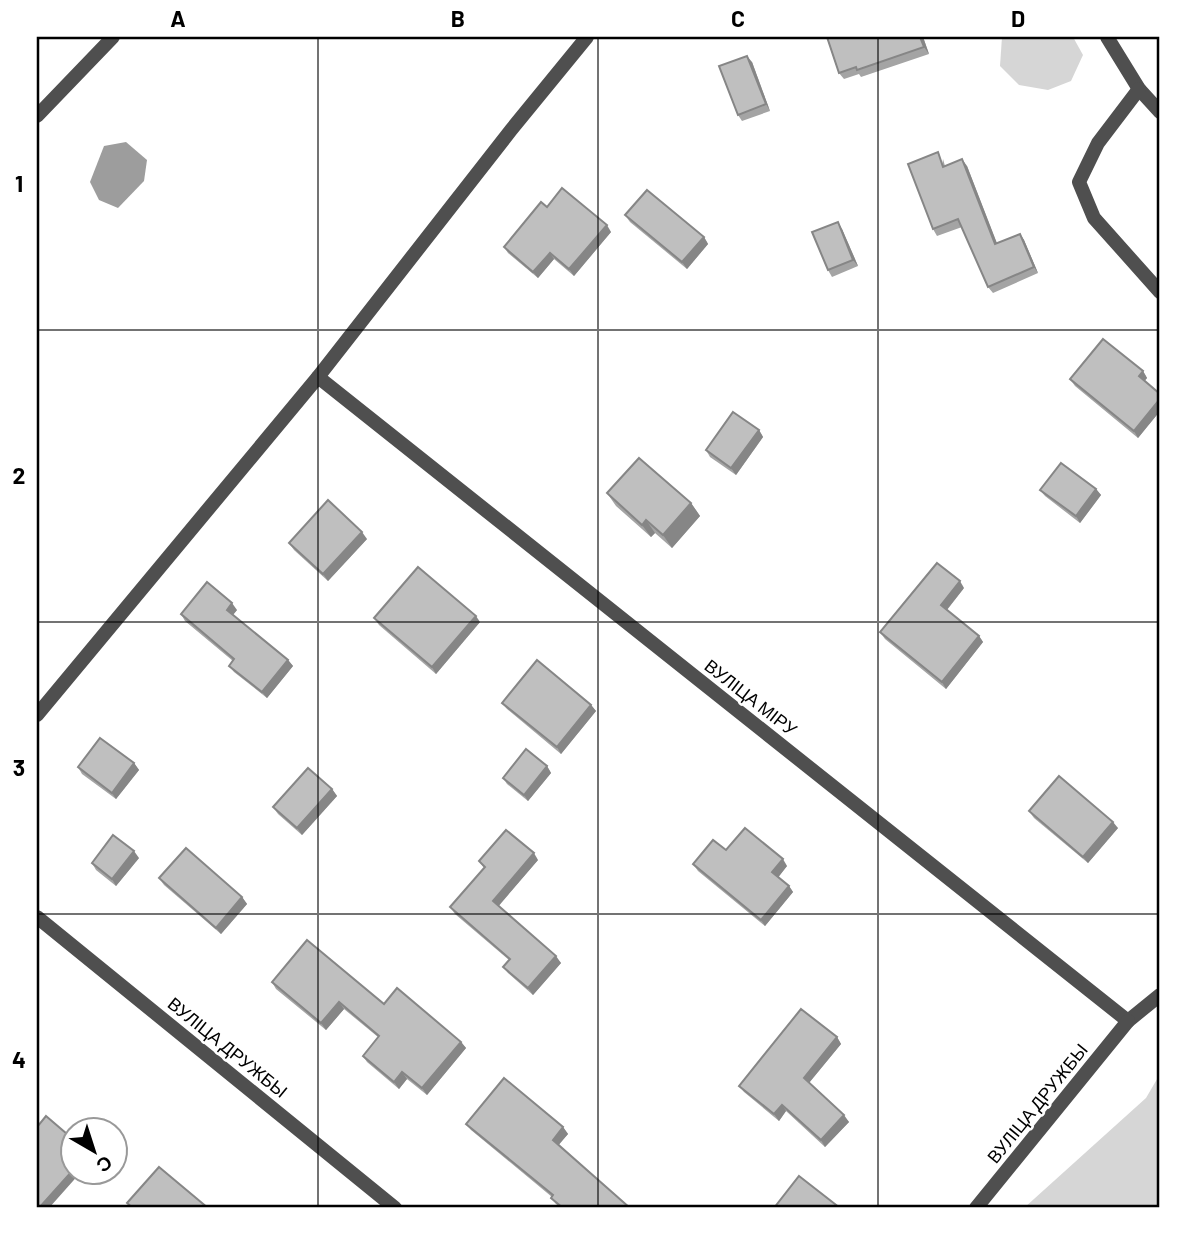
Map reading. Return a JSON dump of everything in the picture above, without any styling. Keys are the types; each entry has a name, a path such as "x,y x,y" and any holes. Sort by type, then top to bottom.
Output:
{"street":[{"path":"37,116 113,37"},
{"path":"37,715 318,377 587,37"},
{"path":"1107,37 1139,89 1160,111"},
{"path":"1139,89 1098,143 1079,182 1094,218 1160,292"},
{"name":"ВУЛІЦА МІРУ","path":"318,377 1128,1021"},
{"name":"ВУЛІЦА ДРУЖБЫ","path":"37,916 395,1208"},
{"path":"1128,1021 1160,995"},
{"name":"ВУЛІЦА ДРУЖБЫ","path":"976,1208 1128,1021"}],"shaded area":[{"path":"1002,37 1073,37 1083,55 1071,81 1048,90 1019,85 1000,66"},
{"path":"126,142 147,160 144,181 118,208 99,200 90,182 104,146"},
{"path":"1160,1074 1160,1208 1024,1208 1146,1098"}],"building":[{"path":"827,37 920,37 924,47 857,70 856,67 839,73"},
{"path":"747,56 766,104 738,115 719,66"},
{"path":"938,152 943,167 962,159 995,244 1020,234 1034,267 988,287 958,219 933,229 908,164"},
{"path":"562,188 607,225 569,269 550,253 533,272 504,247 541,202 547,207"},
{"path":"647,190 704,237 682,262 625,215"},
{"path":"838,222 853,260 828,270 812,232"},
{"path":"1103,339 1143,371 1139,376 1160,394 1160,399 1134,431 1070,379"},
{"path":"733,412 759,430 731,468 706,450"},
{"path":"639,458 691,503 663,535 646,520 642,525 607,493"},
{"path":"1061,463 1096,489 1076,516 1040,490"},
{"path":"328,500 362,532 323,574 289,543"},
{"path":"937,563 960,581 941,605 979,636 942,682 880,632"},
{"path":"418,567 476,616 432,667 374,618"},
{"path":"207,582 232,603 227,610 288,660 262,692 229,666 234,659 181,614"},
{"path":"537,660 591,705 557,747 502,703"},
{"path":"100,738 134,763 112,793 78,767"},
{"path":"526,749 547,766 524,795 503,778"},
{"path":"308,768 332,789 297,828 273,807"},
{"path":"1059,776 1113,822 1083,857 1029,811"},
{"path":"745,828 783,859 772,872 789,886 761,920 693,864 713,840 726,850"},
{"path":"506,830 534,853 493,901 556,956 528,988 503,967 510,959 450,907 485,867 479,861"},
{"path":"113,835 134,851 112,879 92,863"},
{"path":"186,848 242,897 216,928 159,878"},
{"path":"307,940 384,1004 397,988 461,1042 422,1088 402,1072 394,1082 363,1056 379,1036 339,1002 321,1023 272,982"},
{"path":"801,1009 837,1037 804,1078 844,1115 821,1140 782,1105 774,1114 739,1086"},
{"path":"504,1078 563,1127 553,1140 630,1208 563,1208 551,1198 553,1195 466,1124"},
{"path":"46,1116 60,1128 60,1185 39,1208 37,1206 37,1127"},
{"path":"159,1167 208,1208 133,1208 127,1203"},
{"path":"799,1176 840,1208 774,1208"}]}
